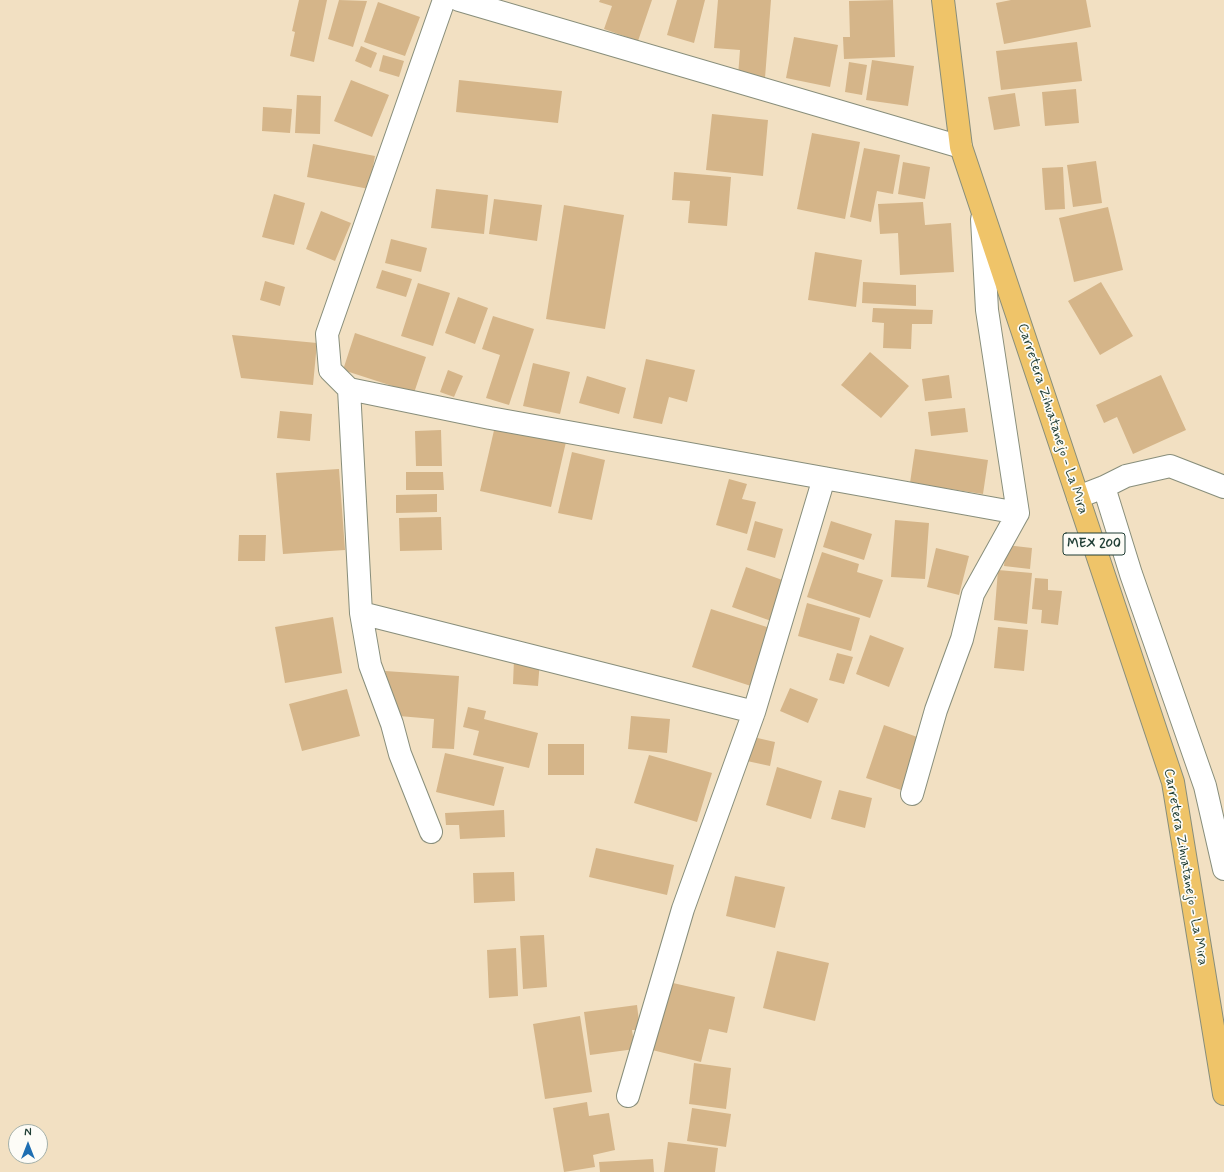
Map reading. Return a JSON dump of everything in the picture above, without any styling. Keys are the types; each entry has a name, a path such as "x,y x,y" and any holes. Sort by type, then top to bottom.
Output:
{"highway":[{"name":"Carretera Zihuatanejo - La Mira","path":"943,0 961,147 1173,782 1224,1094"}],"street":[{"path":"444,0 327,334 330,370 349,389 490,418 1018,513"},
{"path":"459,0 961,147"},
{"path":"912,794 936,710 962,639 973,594 1018,513 986,310 981,204"},
{"path":"349,389 361,613 370,665 392,724 400,754 431,832"},
{"path":"1078,497 1104,487 1126,476 1170,466 1224,487"},
{"path":"628,1096 683,909 754,712 824,478"},
{"path":"1104,487 1131,574 1205,786 1224,869"},
{"path":"361,613 754,712"}],"building":[{"path":"299,0 327,0 314,62 290,56 295,32 292,31"},
{"path":"339,0 367,1 353,47 328,39"},
{"path":"600,0 652,0 638,41 604,29 612,6 599,2"},
{"path":"677,0 705,0 694,43 667,35"},
{"path":"718,0 771,0 765,78 738,76 740,50 714,48"},
{"path":"893,0 895,57 844,59 843,37 850,37 849,1"},
{"path":"1011,0 1086,0 1091,27 1004,44 996,3"},
{"path":"378,2 420,17 405,56 364,42"},
{"path":"794,37 838,45 830,87 786,78"},
{"path":"1077,42 1082,81 1001,90 996,51"},
{"path":"361,46 377,53 371,68 355,61"},
{"path":"383,55 404,61 399,77 379,71"},
{"path":"872,60 914,66 908,106 866,100"},
{"path":"849,62 867,65 862,95 845,92"},
{"path":"351,80 389,95 372,137 334,121"},
{"path":"459,80 562,91 558,123 456,112"},
{"path":"1076,89 1079,123 1045,126 1042,92"},
{"path":"1015,93 1020,126 994,130 988,97"},
{"path":"297,95 321,96 320,134 295,133"},
{"path":"263,107 292,109 290,133 262,131"},
{"path":"712,114 768,120 763,176 706,170"},
{"path":"812,133 860,142 845,219 797,209"},
{"path":"313,144 375,156 369,189 307,177"},
{"path":"864,148 900,155 893,194 877,191 871,222 850,217"},
{"path":"1096,161 1102,203 1073,207 1067,165"},
{"path":"903,162 930,167 925,199 898,194"},
{"path":"1063,167 1065,209 1045,210 1042,168"},
{"path":"674,172 731,177 727,226 688,223 690,201 672,200"},
{"path":"436,189 488,195 484,234 431,228"},
{"path":"274,194 305,203 294,245 262,237"},
{"path":"494,199 542,205 537,241 489,234"},
{"path":"923,202 925,225 951,223 954,272 900,275 898,233 880,234 878,204"},
{"path":"564,205 624,215 605,329 546,319"},
{"path":"1108,207 1123,270 1074,282 1059,218"},
{"path":"321,211 351,223 335,261 306,249"},
{"path":"391,239 427,248 421,272 385,263"},
{"path":"815,252 862,260 856,307 808,300"},
{"path":"382,270 412,279 406,297 376,288"},
{"path":"265,281 285,287 280,306 260,300"},
{"path":"863,282 916,285 916,306 862,303"},
{"path":"1101,282 1133,336 1100,355 1068,301"},
{"path":"418,283 450,293 433,346 401,336"},
{"path":"458,297 488,308 475,344 445,333"},
{"path":"873,308 933,310 932,324 912,324 911,349 883,348 884,323 872,322"},
{"path":"493,316 534,329 509,405 486,398 500,355 482,349"},
{"path":"355,333 426,357 414,393 343,370"},
{"path":"232,335 317,343 313,385 241,378"},
{"path":"870,352 909,386 881,418 841,385"},
{"path":"646,359 695,370 687,402 669,397 662,424 633,418"},
{"path":"533,363 570,372 560,414 523,406"},
{"path":"448,370 463,376 454,397 440,392"},
{"path":"949,375 952,398 925,401 922,379"},
{"path":"1161,375 1186,430 1133,454 1117,417 1104,423 1096,405"},
{"path":"587,376 626,388 619,414 579,403"},
{"path":"965,408 968,432 931,436 928,412"},
{"path":"280,411 312,414 310,441 277,438"},
{"path":"495,426 566,442 551,507 480,491"},
{"path":"441,430 442,466 416,466 415,431"},
{"path":"915,449 988,460 983,494 910,483"},
{"path":"572,452 605,460 592,520 558,513"},
{"path":"339,469 345,550 283,554 276,473"},
{"path":"406,472 443,472 444,490 406,490"},
{"path":"729,479 747,484 742,499 756,502 747,534 716,525"},
{"path":"437,494 437,512 396,513 396,495"},
{"path":"441,517 442,550 400,551 399,518"},
{"path":"895,520 929,523 925,579 891,577"},
{"path":"755,521 783,529 775,558 747,550"},
{"path":"831,521 872,534 864,560 823,547"},
{"path":"239,535 266,535 265,561 238,561"},
{"path":"1006,545 1032,548 1030,569 1004,566"},
{"path":"936,548 969,556 959,595 927,587"},
{"path":"822,552 859,564 857,572 883,580 870,618 807,597"},
{"path":"746,567 788,582 774,622 732,607"},
{"path":"998,570 1032,573 1027,624 994,620"},
{"path":"1035,578 1048,579 1048,590 1062,591 1058,625 1041,623 1042,610 1032,609"},
{"path":"807,603 860,618 851,651 798,636"},
{"path":"711,609 770,628 751,686 692,667"},
{"path":"333,617 342,673 285,683 275,627"},
{"path":"998,627 1028,630 1024,671 994,668"},
{"path":"870,635 904,648 889,687 856,674"},
{"path":"837,653 853,657 844,684 829,680"},
{"path":"514,659 540,660 538,686 513,684"},
{"path":"385,671 459,676 454,749 432,748 434,719 399,716"},
{"path":"790,688 818,699 808,723 780,711"},
{"path":"347,689 360,736 302,751 289,704"},
{"path":"468,707 486,711 484,719 538,733 529,768 473,755 479,731 463,727"},
{"path":"631,716 670,719 667,753 628,749"},
{"path":"884,725 920,738 901,790 866,778"},
{"path":"753,737 775,742 770,766 747,761"},
{"path":"548,744 584,744 584,775 548,775"},
{"path":"445,753 504,767 494,806 436,792"},
{"path":"649,755 712,773 697,822 634,803"},
{"path":"777,767 822,781 811,819 766,805"},
{"path":"839,790 872,798 865,828 831,819"},
{"path":"504,810 505,837 460,839 459,825 446,825 445,813"},
{"path":"596,848 674,865 667,895 589,877"},
{"path":"514,872 515,901 474,903 473,873"},
{"path":"735,876 785,887 775,928 726,916"},
{"path":"544,935 547,987 523,989 520,936"},
{"path":"516,948 518,996 489,998 487,950"},
{"path":"777,951 829,963 815,1021 763,1008"},
{"path":"664,981 735,997 727,1033 709,1029 701,1062 648,1049"},
{"path":"637,1005 640,1030 632,1030 635,1049 590,1055 584,1012"},
{"path":"580,1016 592,1092 545,1099 533,1024"},
{"path":"694,1063 731,1068 726,1109 689,1104"},
{"path":"587,1102 589,1116 609,1113 615,1150 593,1155 595,1167 564,1172 553,1108"},
{"path":"692,1108 731,1114 726,1147 687,1141"},
{"path":"668,1142 718,1148 715,1172 664,1172"},
{"path":"653,1159 654,1172 600,1172 599,1162"}]}
